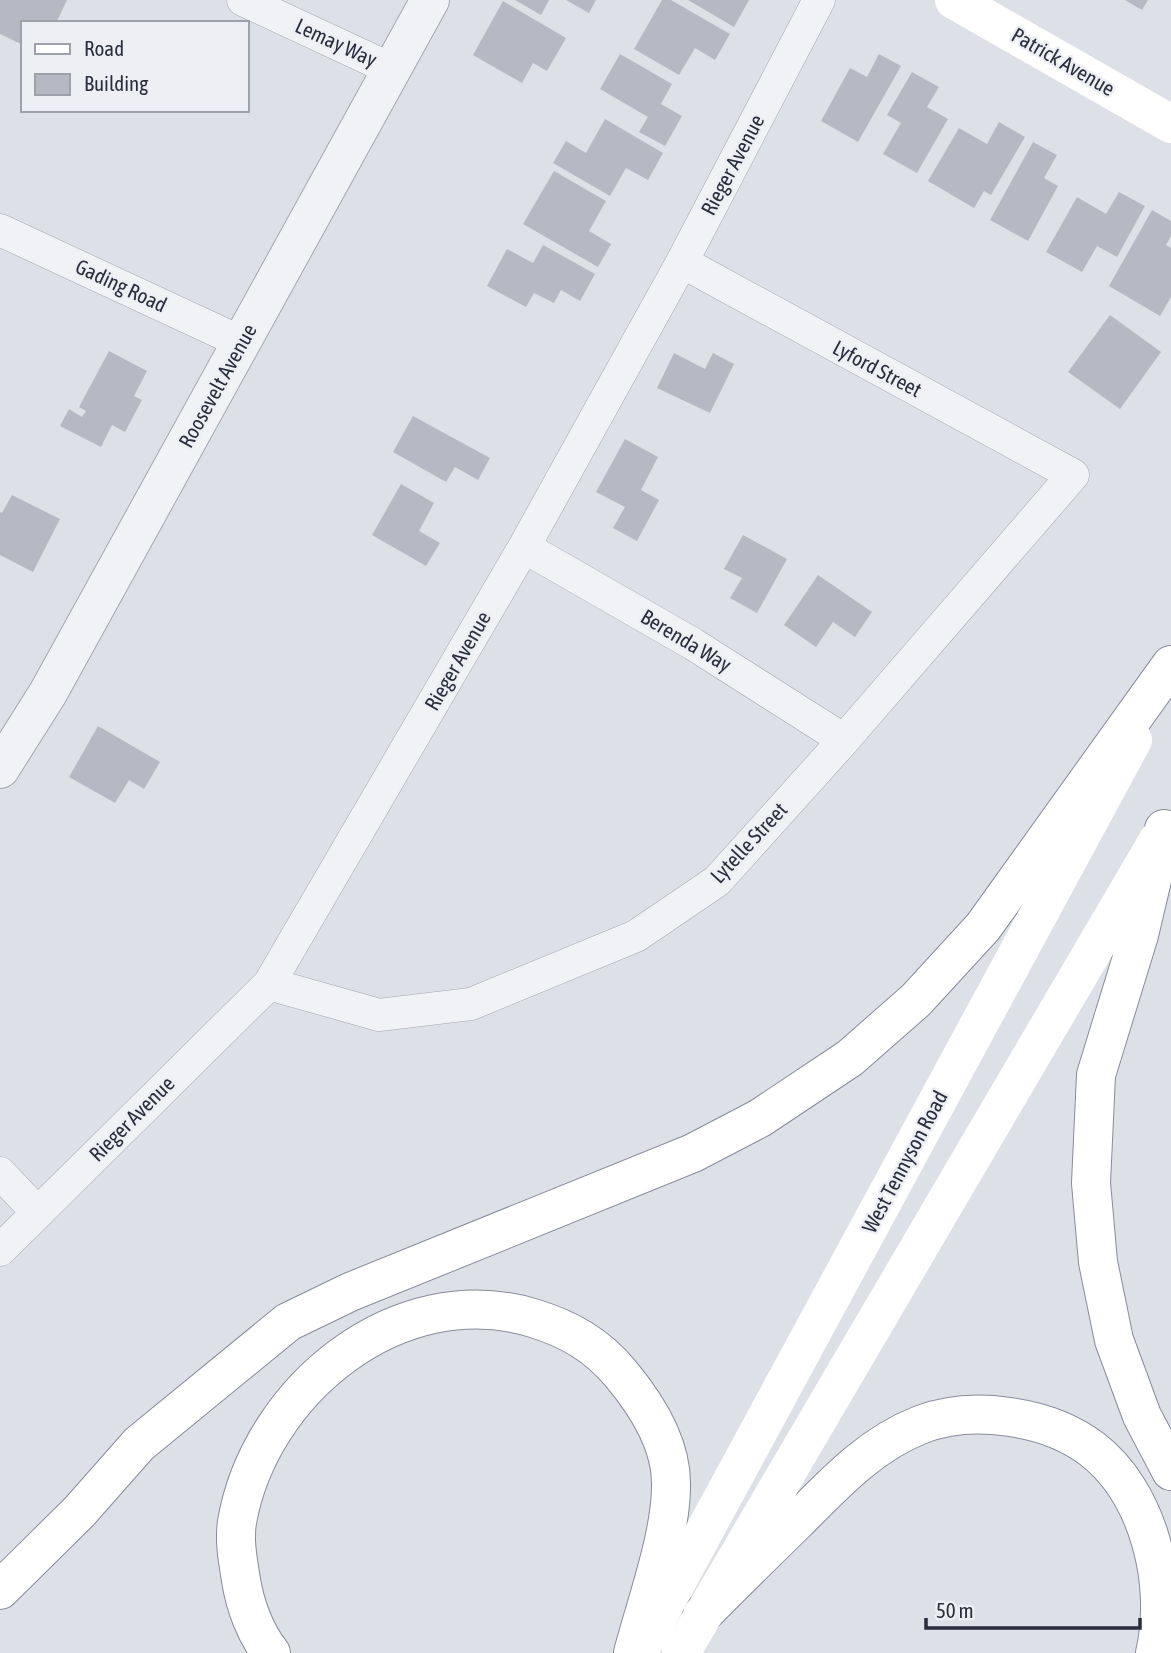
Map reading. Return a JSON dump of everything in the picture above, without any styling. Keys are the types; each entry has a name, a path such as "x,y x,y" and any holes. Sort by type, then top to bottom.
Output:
{"main road":[{"name":"Patrick Avenue","path":"954,0 1171,124"},
{"path":"0,1590 79,1512 139,1444 288,1322 363,1287 693,1153 760,1118 850,1058 916,1000 983,927 1171,668"},
{"name":"West Tennyson Road","path":"635,1653 1171,668"},
{"path":"1167,823 1139,935 1096,1075 1091,1183 1098,1262 1114,1340 1142,1416 1171,1471"},
{"path":"681,1653 1167,823"},
{"path":"271,1653 251,1618 243,1589 237,1522 259,1459 279,1425 323,1369 383,1331 413,1319 449,1311 483,1309 512,1312 545,1322 575,1334 596,1348 636,1392 666,1449 671,1483 668,1520 635,1653"},
{"path":"702,1615 846,1471 891,1437 922,1424 952,1416 1003,1417 1053,1429 1092,1449 1133,1495 1151,1527 1163,1571 1164,1619 1155,1653"}],"street":[{"name":"Lemay Way","path":"243,0 391,69"},
{"name":"Roosevelt Avenue","path":"0,769 48,693 429,0"},
{"name":"Rieger Avenue","path":"0,1250 269,984 524,547 682,262 818,0"},
{"name":"Gading Road","path":"0,230 243,342"},
{"name":"Lyford Street","path":"682,262 1073,475"},
{"name":"Lytelle Street","path":"269,984 379,1015 471,1004 636,936 717,881 844,740 1073,475"},
{"name":"Berenda Way","path":"524,547 693,644 844,740"},
{"path":"0,1174 38,1213"}],"building":[{"path":"0,0 67,0 57,21 21,21 21,44 0,34"},
{"path":"515,0 549,0 541,15"},
{"path":"566,0 596,0 589,13"},
{"path":"662,0 671,0 730,34 715,60 695,48 679,75 634,49"},
{"path":"688,0 749,0 734,27"},
{"path":"1125,0 1148,0 1142,10"},
{"path":"503,1 566,38 547,71 533,63 522,83 473,55"},
{"path":"620,54 672,84 661,104 682,116 665,146 639,132 648,117 600,89"},
{"path":"879,54 901,66 858,142 821,121 850,68 867,77"},
{"path":"912,72 939,87 927,107 948,119 917,173 883,154 901,123 887,115"},
{"path":"605,119 663,153 648,180 626,168 610,196 553,163 566,141 586,153"},
{"path":"999,122 1025,137 991,195 984,191 974,208 928,181 959,128 987,144"},
{"path":"1033,142 1057,155 1044,178 1058,186 1028,241 990,220"},
{"path":"554,171 606,201 589,231 611,244 598,267 523,224"},
{"path":"1119,192 1145,206 1117,257 1097,246 1082,272 1046,252 1077,197 1106,214"},
{"path":"1152,210 1171,221 1171,236 1166,245 1171,248 1171,297 1160,316 1109,286"},
{"path":"543,245 595,274 580,301 561,290 554,303 534,293 526,307 487,286 507,249 533,263"},
{"path":"1110,315 1161,352 1120,409 1068,372"},
{"path":"109,351 147,371 134,396 142,400 125,432 112,425 101,447 60,426 69,409 82,417 86,411 79,407"},
{"path":"674,353 705,369 713,353 734,364 710,413 657,388"},
{"path":"413,416 490,458 478,480 455,467 446,482 393,452"},
{"path":"625,439 658,457 641,490 659,500 637,541 613,528 625,507 596,492"},
{"path":"401,484 434,503 419,531 440,543 426,566 372,535"},
{"path":"12,495 60,519 33,572 0,555 0,512 2,513"},
{"path":"743,535 787,559 757,613 730,598 742,578 724,569"},
{"path":"818,575 872,612 855,637 833,622 816,647 784,625"},
{"path":"98,726 160,762 144,789 129,780 115,803 69,777"}]}
